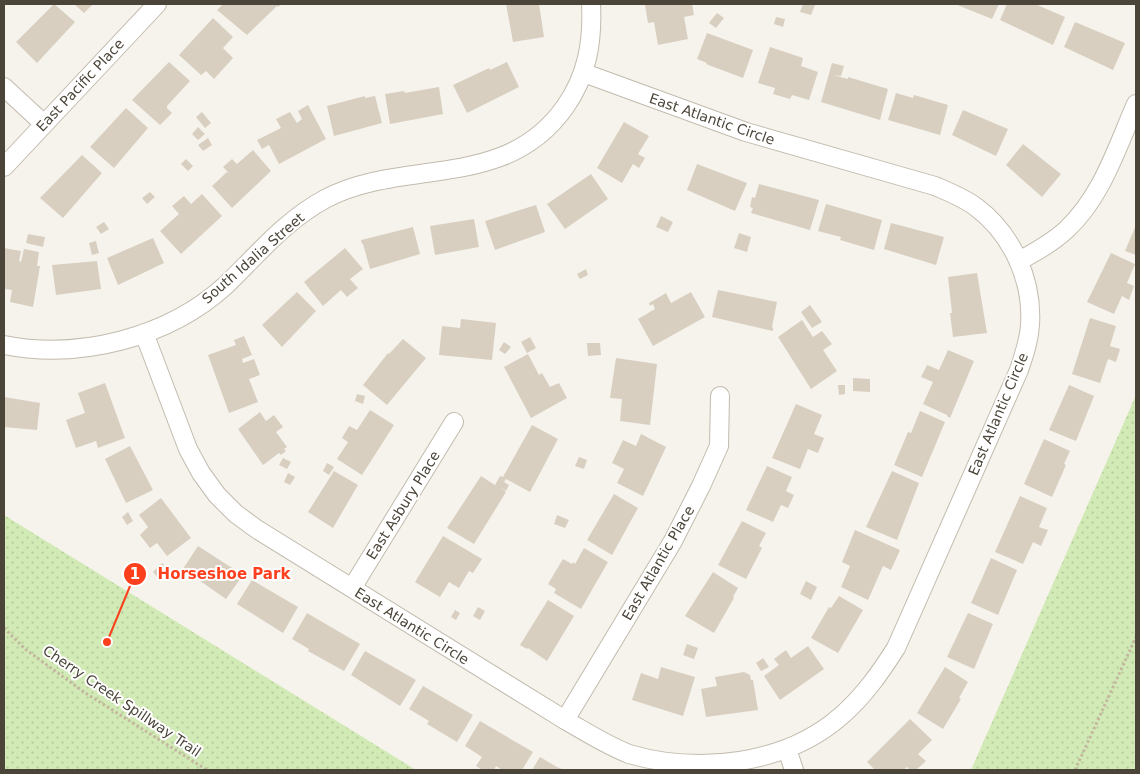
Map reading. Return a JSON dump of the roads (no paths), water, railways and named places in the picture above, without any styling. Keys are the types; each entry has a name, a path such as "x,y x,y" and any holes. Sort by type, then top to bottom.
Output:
{"street":[{"name":"East Pacific Place","path":"4,167 157,4"},
{"name":"South Idalia Street","path":"4,345 36,350 82,348 113,343 144,333 172,321 224,287 278,233 305,211 325,199 346,189 369,183 481,164 503,157 524,146 542,133 559,116 572,97 584,73 590,50 591,4"},
{"name":"East Atlantic Circle","path":"144,333 188,449 201,473 236,514 258,530 565,720 598,740 622,751 664,763 700,766 724,766 762,758 788,749 810,738 840,717 865,692 882,671 896,648 1019,370 1026,348 1030,325 1030,302 1019,261 1008,241 993,223 976,207 956,195 935,186 746,132 584,73"},
{"path":"4,87 44,124"},
{"path":"1019,261 1049,244 1067,229 1090,202 1102,182 1136,104"},
{"name":"East Atlantic Place","path":"565,720 655,573 701,486 719,446 720,396"},
{"name":"East Asbury Place","path":"352,588 454,422"},
{"path":"788,749 794,770"}],"place":[{"name":"Horseshoe Park","path":"107,642"}]}
